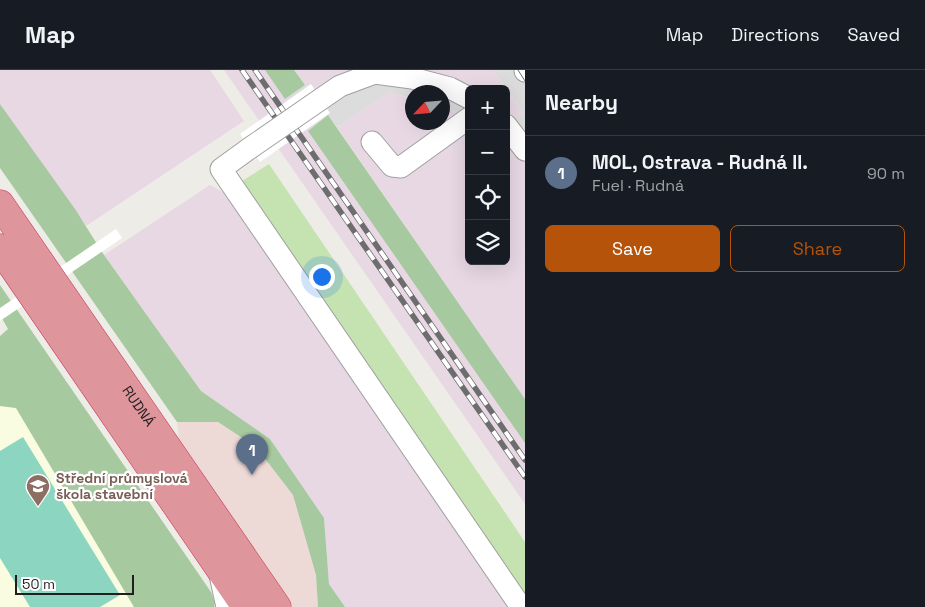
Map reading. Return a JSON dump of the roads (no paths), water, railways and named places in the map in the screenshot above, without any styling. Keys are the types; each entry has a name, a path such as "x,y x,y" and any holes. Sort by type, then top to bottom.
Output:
{"highway":[{"name":"RUDNÁ","path":"0,204 277,607"},
{"name":"RUDNÁ","path":"0,248 246,607"}],"street":[{"path":"465,96 450,88 422,80 375,73 340,86 220,170 521,607"},
{"path":"372,142 392,166 401,167 465,121"},
{"path":"510,130 525,150"},
{"path":"219,567 228,607"}],"tram line":[{"path":"518,70 525,81"}],"railway":[{"path":"242,70 525,477"},
{"path":"255,70 525,460"}],"place":[{"name":"MOL, Ostrava - Rudná II.","path":"252,475"},
{"name":"Střední průmyslová škola stavební","path":"38,507"}]}
